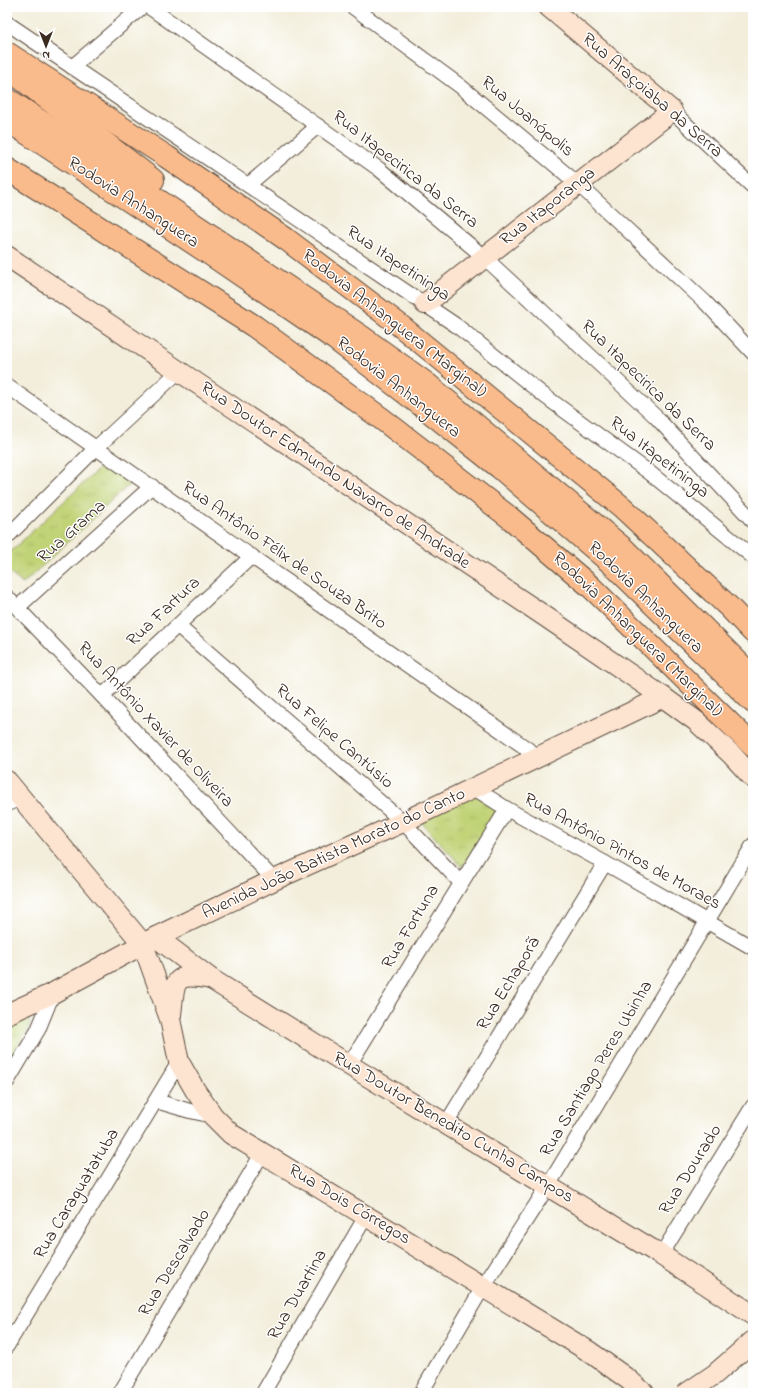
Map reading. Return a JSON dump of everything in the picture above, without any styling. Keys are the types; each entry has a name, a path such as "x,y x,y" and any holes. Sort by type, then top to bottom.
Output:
{"highway":[{"name":"Rodovia Anhanguera (Marginal)","path":"7,53 167,157 280,235 396,323 622,507 729,607 753,632"},
{"path":"7,68 140,171 362,337"},
{"name":"Rodovia Anhanguera","path":"7,99 362,337 427,384 624,549 753,676"},
{"name":"Rodovia Anhanguera","path":"7,120 213,256 335,339 421,405 499,467 612,564 753,702"},
{"name":"Rodovia Anhanguera (Marginal)","path":"7,169 254,326 382,419 509,518 591,587 753,746"}],"street":[{"path":"72,67 142,7"},
{"name":"Rua Itapecirica da Serra","path":"149,7 378,169 484,257 655,416 753,521"},
{"name":"Rua Joanópolis","path":"353,7 460,86 578,184 705,302 753,353"},
{"name":"Rua Araçoiaba da Serra","path":"549,7 672,111 753,187"},
{"name":"Rua Itapetininga","path":"7,23 457,326 546,397 650,473 753,556"},
{"name":"Rua Itaporanga","path":"425,304 672,111"},
{"path":"248,184 318,126"},
{"name":"Rua Doutor Edmundo Navarro de Andrade","path":"7,256 663,697 696,721 732,755 753,778"},
{"path":"7,537 96,448 179,371"},
{"name":"Rua Antônio Félix de Souza Brito","path":"7,386 539,757"},
{"name":"Rua Grama","path":"18,607 152,486"},
{"name":"Rua Fartura","path":"102,696 252,556"},
{"name":"Rua Antônio Xavier de Oliveira","path":"7,597 274,880"},
{"name":"Rua Felipe Cantúsio","path":"178,626 403,822 461,883"},
{"name":"Avenida João Batista Morato do Canto","path":"7,1014 53,993 150,941 274,880 403,822 663,697"},
{"path":"7,781 14,801 150,941"},
{"name":"Rua Antônio Pintos de Moraes","path":"474,788 507,809 753,948"},
{"name":"Rua Fortuna","path":"349,1065 507,809"},
{"name":"Rua Santiago Peres Ubinha","path":"421,1393 483,1287 548,1186 753,845"},
{"name":"Rua Echaporã","path":"446,1124 605,863"},
{"name":"Rua Doutor Benedito Cunha Campos","path":"150,941 182,956 211,978 349,1065 661,1255 753,1316"},
{"name":"Rua Dois Córregos","path":"150,941 154,972 170,1019 179,1062 195,1090 213,1116 231,1134 263,1152 590,1352 629,1380 644,1393"},
{"path":"170,1019 173,992 179,980 182,967 182,956"},
{"path":"154,972 171,981 189,976 211,978"},
{"path":"7,1082 38,1030 53,993"},
{"name":"Rua Caraguatatuba","path":"7,1346 179,1062"},
{"path":"156,1101 213,1116"},
{"name":"Rua Dourado","path":"661,1255 753,1106"},
{"name":"Rua Descalvado","path":"120,1393 263,1152"},
{"name":"Rua Duartina","path":"262,1393 366,1216"},
{"path":"687,1393 716,1374 753,1341"}],"green space":[{"path":"105,463 133,481 23,584 7,571 7,555"},
{"path":"473,794 499,808 462,867 419,820"},
{"path":"29,1018 30,1027 7,1063 7,1028"}]}
